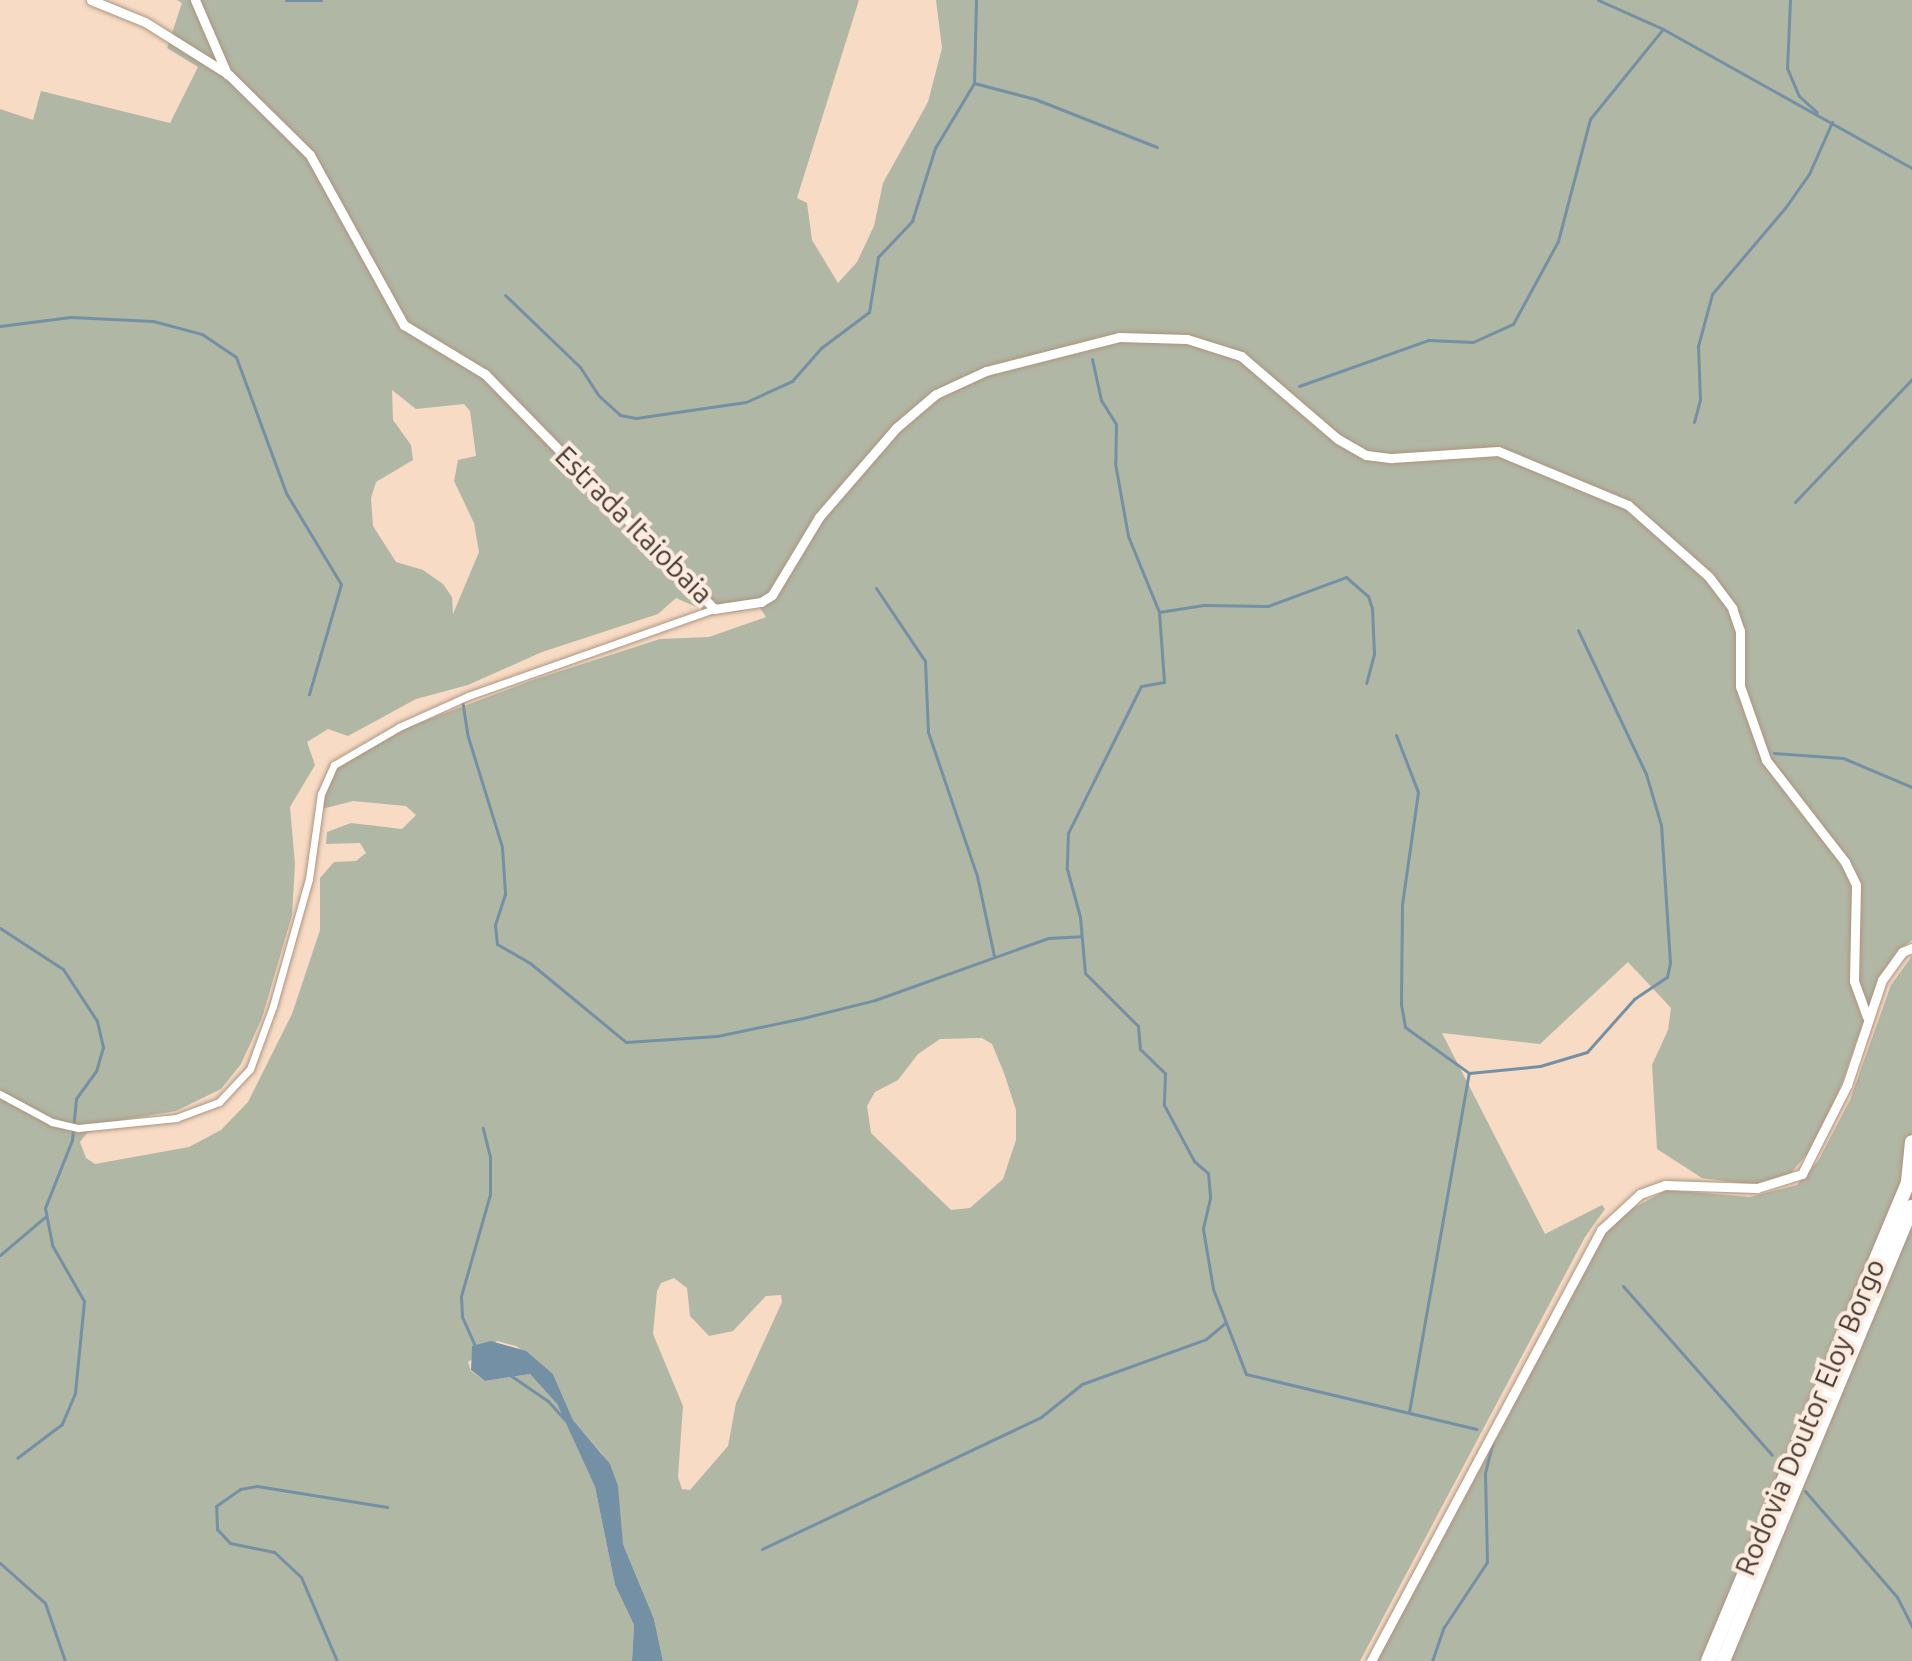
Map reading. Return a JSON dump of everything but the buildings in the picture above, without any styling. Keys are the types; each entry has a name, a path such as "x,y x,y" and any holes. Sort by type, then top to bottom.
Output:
{"highway":[{"name":"Rodovia Doutor Eloy Borgo","path":"1708,1661 1910,1178 1912,1142"},
{"name":"Rodovia Doutor Eloy Borgo","path":"1723,1661 1912,1207"}],"street":[{"name":"Estrada Itaiobaia","path":"91,0 153,26 228,74 320,167 404,325 485,374 714,609 761,602 772,595 819,517 918,407 961,381 1119,337 1221,346 1257,367 1352,448 1392,458 1477,450 1515,455 1628,505 1709,577 1737,619 1740,686 1766,760 1852,874 1856,897 1854,981 1867,1017"},
{"path":"195,0 228,74"},
{"path":"0,1094 52,1122 78,1128 176,1118 219,1102 250,1069 273,1006 309,879 321,794 334,765 399,727 468,696 714,609"},
{"path":"1371,1661 1601,1230 1640,1194 1665,1185 1757,1188 1802,1174 1847,1085 1867,1017 1890,966 1912,948"}],"green space":[{"path":"177,0 859,0 797,198 807,203 812,240 838,283 857,262 874,226 883,183 928,102 942,48 936,0 1912,0 1912,940 1896,952 1879,979 1838,1094 1807,1154 1789,1175 1774,1181 1749,1184 1702,1178 1657,1149 1652,1065 1668,1030 1671,1008 1628,962 1540,1044 1442,1033 1545,1234 1602,1205 1605,1209 1585,1237 1360,1661 663,1661 654,1619 623,1544 603,1455 573,1420 553,1374 516,1346 497,1341 468,1362 471,1371 485,1381 530,1374 557,1404 595,1487 615,1585 634,1625 632,1661 0,1661 0,109 33,120 41,91 170,123 198,67 167,48 182,3","holes":["392,390 416,409 464,404 470,411 476,456 458,460 454,481 474,523 479,552 453,614 452,597 443,584 423,570 396,562 373,526 371,498 376,482 413,460 411,445 393,420","676,598 712,614 742,611 757,603 766,617 709,637 660,639 533,680 400,730 333,768 318,792 322,809 353,801 406,806 416,815 402,829 351,823 327,832 326,844 360,843 366,853 356,861 334,862 320,878 320,930 292,1014 248,1102 221,1130 189,1147 95,1164 86,1158 80,1142 87,1133 122,1120 176,1111 221,1089 241,1064 262,1018 292,915 295,864 290,807 315,765 307,742 328,729 348,736 416,699 468,685 542,652 658,614","982,1038 992,1044 1016,1110 1016,1140 1003,1179 970,1208 951,1210 871,1133 867,1106 875,1092 898,1080 918,1054 940,1039","674,1278 687,1288 690,1316 709,1336 733,1331 766,1296 781,1295 782,1302 736,1403 728,1446 690,1490 682,1489 678,1477 683,1406 653,1334 657,1291 661,1283"]},
{"path":"1912,956 1912,1661 1373,1661 1613,1219 1667,1190 1750,1197 1797,1185 1818,1161 1850,1100 1891,985"}],"water":[{"path":"491,1341 526,1351 553,1374 573,1420 610,1464 618,1486 623,1544 654,1619 663,1661 632,1661 634,1625 615,1585 595,1487 557,1404 530,1374 485,1381 471,1370 472,1346"}],"waterway":[{"path":"286,0 321,0"},
{"path":"505,295 580,367 598,395 620,415 636,418 746,402 792,381 821,348 869,312 878,257 912,221 935,148 974,83 976,0"},
{"path":"1598,0 1663,29 1912,168"},
{"path":"1790,0 1787,68 1799,96 1817,112"},
{"path":"1299,386 1428,340 1473,342 1513,324 1558,241 1590,119 1663,29"},
{"path":"974,83 1035,99 1157,147"},
{"path":"1694,422 1700,400 1698,346 1712,294 1785,208 1809,174 1832,122"},
{"path":"0,326 70,317 153,321 202,334 236,357 286,493 341,584 309,694"},
{"path":"1092,359 1101,400 1116,424 1115,463 1128,536 1159,612 1164,682 1141,686 1068,833 1067,869 1080,917 1085,973 1138,1026 1140,1049 1165,1073 1164,1105 1194,1161 1208,1173 1210,1198 1203,1229 1213,1289 1246,1374 1477,1429"},
{"path":"1795,502 1912,379"},
{"path":"1159,612 1203,605 1268,606 1346,577 1368,596 1372,608 1374,654 1366,683"},
{"path":"876,588 925,661 928,732 977,876 994,956"},
{"path":"1396,735 1418,792 1402,905 1401,1004 1405,1027 1469,1073 1540,1066 1587,1052 1634,999 1667,977 1670,963 1661,825 1646,774 1578,630"},
{"path":"462,700 468,737 502,847 505,894 495,925 497,944 530,963 626,1042 717,1036 803,1018 875,1000 1048,938 1081,936"},
{"path":"1774,753 1843,758 1912,787"},
{"path":"0,928 63,969 97,1021 103,1047 96,1071 76,1099 72,1140 45,1208 52,1245 84,1301 75,1393 62,1424 17,1458"},
{"path":"1409,1412 1469,1073"},
{"path":"476,1348 462,1316 461,1296 490,1194 490,1157 483,1128"},
{"path":"0,1255 45,1217"},
{"path":"1623,1286 1772,1455"},
{"path":"762,1549 1041,1417 1082,1384 1206,1339 1225,1323"},
{"path":"510,1375 548,1401 565,1420"},
{"path":"1432,1661 1444,1627 1487,1562 1485,1473 1494,1436"},
{"path":"337,1661 301,1577 274,1552 230,1543 217,1529 216,1506 240,1489 257,1486 387,1507"},
{"path":"1805,1491 1897,1597 1912,1627"},
{"path":"0,1563 45,1603 65,1661"}]}
